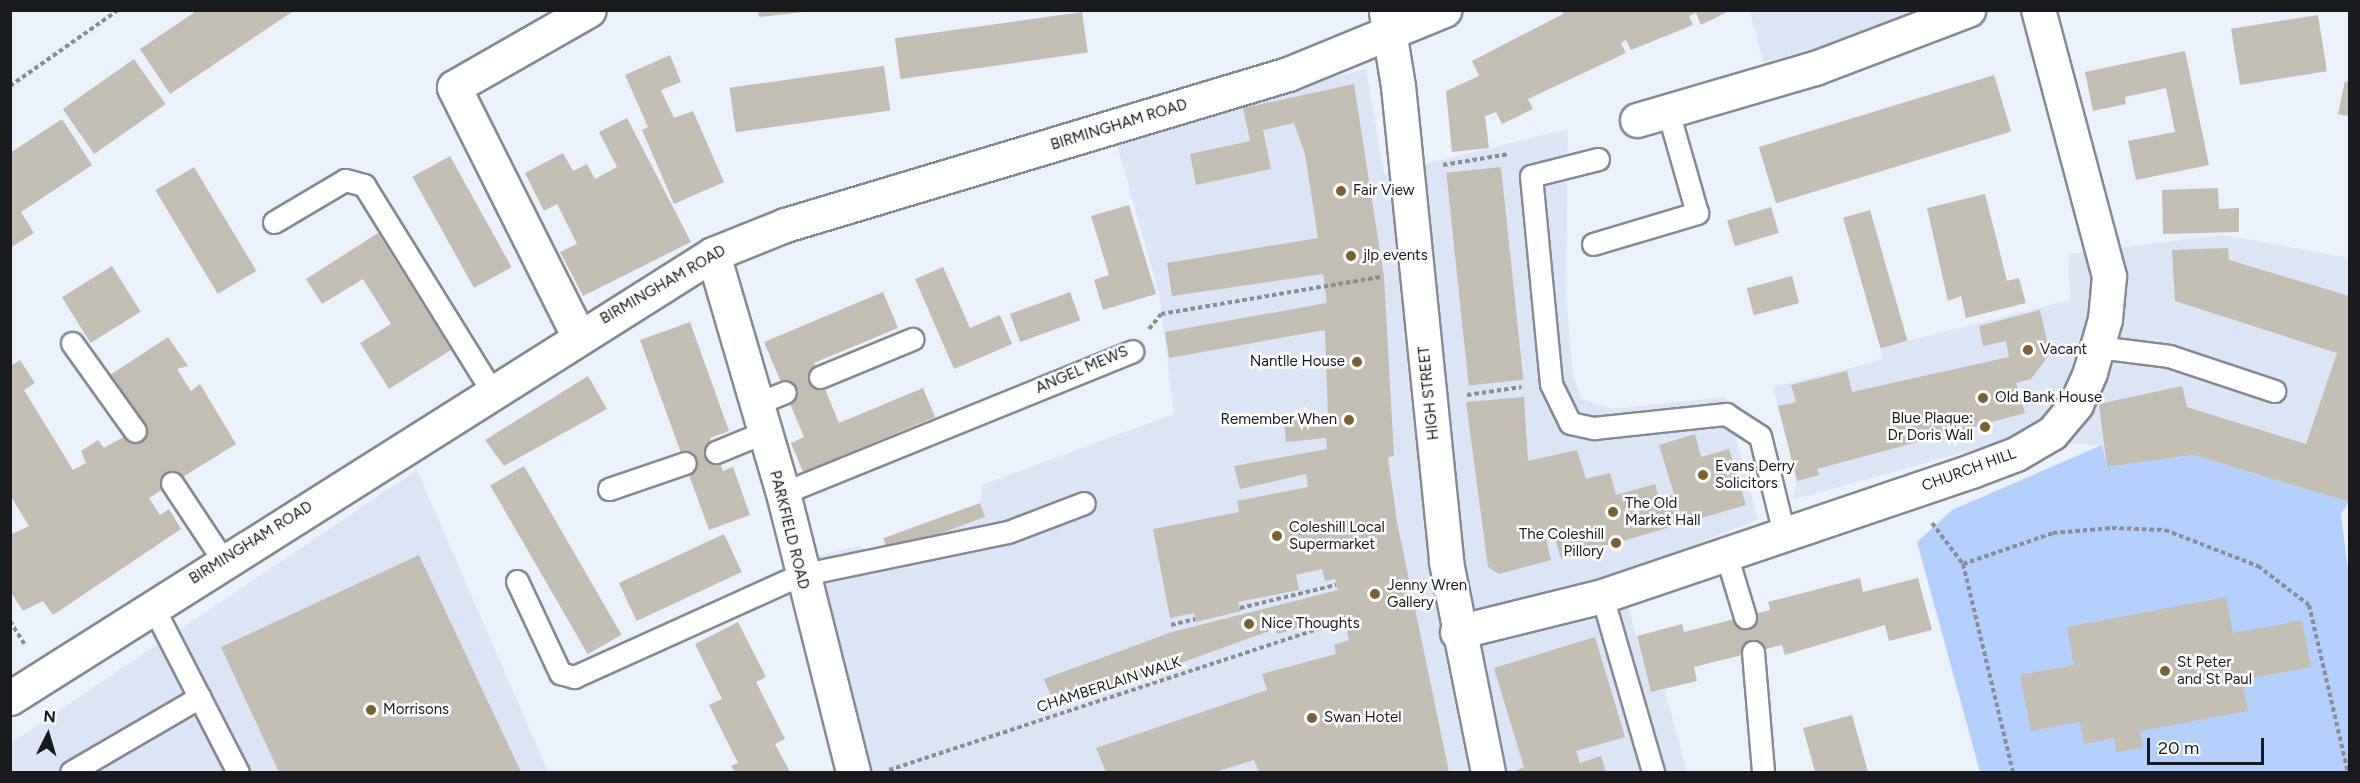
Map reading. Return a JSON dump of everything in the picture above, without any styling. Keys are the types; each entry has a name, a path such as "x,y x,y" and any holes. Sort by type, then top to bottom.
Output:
{"street":[{"path":"578,335 454,87 589,10"},
{"name":"BIRMINGHAM ROAD","path":"10,698 152,605 578,335 713,254 785,225 1288,74 1388,22 1444,10"},
{"path":"1637,120 1815,68 1968,10"},
{"name":"CHURCH HILL","path":"1457,632 1602,596 2016,454 2052,433 2076,404 2098,347 2109,276 2046,12"},
{"name":"HIGH STREET","path":"1388,22 1457,632 1488,772"},
{"name":"PARKFIELD ROAD","path":"713,254 768,410 800,575 853,772"}],"lane":[{"path":"1593,244 1696,213 1668,111"},
{"path":"1598,159 1532,176 1551,384 1570,423 1594,428 1726,414 1760,436 1784,534"},
{"path":"274,222 345,180 364,185 491,390"},
{"path":"820,378 912,339"},
{"path":"72,343 135,431"},
{"path":"2098,347 2169,356 2274,391"},
{"name":"ANGEL MEWS","path":"783,493 1132,351"},
{"path":"716,452 768,410"},
{"path":"609,489 685,463"},
{"path":"172,483 223,560"},
{"path":"517,581 566,677 800,575 1008,532 1084,503"},
{"path":"1726,554 1745,616"},
{"path":"1602,596 1653,772"},
{"path":"152,605 238,772"},
{"path":"1753,652 1763,772"},
{"path":"71,772 200,697"}],"path":[{"path":"10,86 118,10"},
{"path":"1448,164 1509,154"},
{"name":"ANGEL MEWS","path":"1132,351 1161,314 1374,278 1417,276"},
{"path":"1468,393 1551,384"},
{"path":"1889,498 1933,524 1963,564 2013,772"},
{"path":"1963,564 2053,533 2112,528 2165,530 2258,566 2309,605 2348,772"},
{"path":"1240,608 1336,585"},
{"path":"1170,625 1195,619"},
{"name":"CHAMBERLAIN WALK","path":"882,772 1344,620"}],"shaded area":[{"path":"1750,11 1922,11 1884,31 1763,62"},
{"path":"1366,69 1384,174 1568,129 1566,298 1573,376 1582,399 1612,409 1725,397 1758,519 1620,576 1651,692 1665,690 1687,772 865,772 810,557 860,546 868,553 888,551 985,517 980,503 982,485 1174,414 1159,293 1116,142 1245,99"},
{"path":"2223,235 2349,258 2349,502 2193,455 2107,467 2102,445 2005,441 1792,500 1797,480 1773,387 1882,360 1881,349 1908,341 2070,300 2068,254"},
{"path":"2102,445 2107,467 2193,455 2349,502 2341,514 2350,585 2349,772 1980,772 1917,542 1952,510"},
{"path":"417,470 548,772 11,772 11,743"}],"building":[{"path":"198,10 295,10 170,94 140,49"},
{"path":"758,10 804,10 804,12 759,17"},
{"path":"1562,10 1731,10 1701,25 1696,13 1689,16 1693,25 1631,50 1626,40 1621,43 1626,53 1528,99 1533,109 1502,124 1496,112 1485,116 1489,148 1452,152 1446,91 1479,76 1472,61 1563,14"},
{"path":"1082,12 1088,53 901,79 895,38"},
{"path":"2318,15 2327,71 2240,85 2231,29"},
{"path":"2185,51 2209,165 2136,180 2128,141 2175,132 2166,88 2125,97 2126,104 2093,111 2085,72"},
{"path":"670,55 681,82 661,90 674,118 693,111 724,182 674,204 642,130 648,127 625,75"},
{"path":"134,59 166,104 94,154 63,109"},
{"path":"884,66 890,111 736,132 730,88"},
{"path":"1994,75 2011,131 1776,203 1759,147"},
{"path":"2345,81 2349,82 2349,116 2338,114"},
{"path":"1354,84 1384,277 1394,456 1388,457 1397,522 1449,772 1259,772 1254,760 1215,772 1106,772 1096,748 1267,690 1262,674 1336,654 1334,645 1349,640 1343,614 1278,634 1275,629 1056,708 1044,679 1172,632 1338,590 1335,579 1325,581 1322,569 1296,575 1299,590 1238,602 1241,611 1196,622 1194,613 1170,618 1153,529 1239,512 1237,501 1308,487 1306,474 1240,489 1234,466 1327,449 1326,438 1286,442 1284,421 1328,418 1325,330 1169,358 1165,332 1327,303 1323,274 1172,296 1167,263 1318,238 1305,154 1294,123 1263,130 1271,169 1196,185 1190,154 1250,141 1243,108"},
{"path":"627,118 691,242 583,296 560,252 577,244 557,204 544,211 525,173 563,153 573,171 587,164 595,179 617,167 599,132"},
{"path":"62,119 92,165 21,212 34,233 10,248 10,153"},
{"path":"450,156 512,267 474,288 412,177"},
{"path":"194,167 256,271 218,294 155,190"},
{"path":"1501,167 1523,380 1469,386 1446,173"},
{"path":"2218,188 2219,209 2239,208 2239,232 2163,234 2162,190"},
{"path":"1985,194 2007,281 2019,278 2026,303 1966,318 1961,296 1948,301 1927,208"},
{"path":"1129,205 1156,294 1103,310 1094,280 1109,275 1091,216"},
{"path":"1771,207 1779,233 1735,246 1727,220"},
{"path":"1870,210 1907,341 1881,348 1843,218"},
{"path":"378,233 451,350 389,389 360,343 391,324 363,279 322,304 306,279"},
{"path":"2228,248 2229,260 2349,296 2349,502 2193,455 2107,467 2099,404 2182,386 2187,407 2306,444 2337,353 2175,301 2172,250"},
{"path":"112,266 141,312 91,343 62,297"},
{"path":"943,267 970,328 1000,315 1012,344 954,369 915,279"},
{"path":"1792,276 1799,303 1754,315 1747,288"},
{"path":"883,292 898,328 814,363 839,423 923,388 935,417 803,472 791,443 804,437 764,342"},
{"path":"1070,292 1080,320 1020,342 1010,314"},
{"path":"2040,310 2050,354 2031,379 2016,383 2025,413 1817,469 1819,475 1797,481 1778,406 1796,402 1791,385 1847,371 1852,392 2009,357 2006,341 1983,346 1979,326"},
{"path":"690,322 729,431 710,438 723,471 733,467 750,515 709,530 640,340"},
{"path":"168,337 188,366 177,369 191,391 200,384 236,444 149,498 160,515 169,509 181,529 53,615 43,601 23,611 10,591 10,535 29,526 10,495 10,366 20,360 35,383 24,390 73,470 86,463 81,451 98,440 104,448 141,427 107,377"},
{"path":"588,376 607,409 504,466 485,440"},
{"path":"1524,397 1528,461 1577,450 1586,479 1610,473 1616,495 1655,484 1659,498 1674,494 1659,445 1695,434 1701,457 1729,449 1746,505 1561,559 1552,528 1544,530 1551,560 1499,574 1488,567 1466,402"},
{"path":"524,466 622,635 588,654 490,486"},
{"path":"980,503 985,517 888,552 883,538"},
{"path":"724,534 742,572 637,621 619,583"},
{"name":"Morrisons","path":"419,555 521,772 279,772 221,647"},
{"path":"1860,578 1863,592 1918,578 1932,630 1889,641 1885,625 1785,655 1782,645 1694,667 1697,681 1651,692 1637,636 1682,624 1684,632 1770,610 1768,602"},
{"name":"St Peter and St Paul","path":"2226,597 2233,633 2302,620 2311,667 2242,680 2248,711 2140,731 2143,748 2116,752 2114,738 2084,744 2080,722 2031,731 2020,675 2074,665 2067,627"},
{"path":"738,622 766,677 756,682 785,739 775,744 790,772 735,772 731,766 738,763 709,705 722,699 695,644"},
{"path":"1595,637 1625,737 1576,751 1580,763 1601,756 1606,772 1514,772 1524,767 1494,668"},
{"path":"1852,715 1868,772 1815,772 1803,728"}],"place":[{"name":"Fair View","path":"1341,191"},
{"name":"jlp events","path":"1351,256"},
{"name":"Vacant","path":"2028,350"},
{"name":"Nantlle House","path":"1357,362"},
{"name":"Old Bank House","path":"1983,398"},
{"name":"Remember When","path":"1349,420"},
{"name":"Blue Plaque: Dr Doris Wall","path":"1985,427"},
{"name":"Evans Derry Solicitors","path":"1703,475"},
{"name":"The Old Market Hall","path":"1613,512"},
{"name":"Coleshill Local Supermarket","path":"1277,536"},
{"name":"The Coleshill Pillory","path":"1616,543"},
{"name":"Jenny Wren Gallery","path":"1375,594"},
{"name":"Nice Thoughts","path":"1249,624"},
{"name":"St Peter and St Paul","path":"2165,671"},
{"name":"Morrisons","path":"371,710"},
{"name":"Swan Hotel","path":"1312,718"}]}
